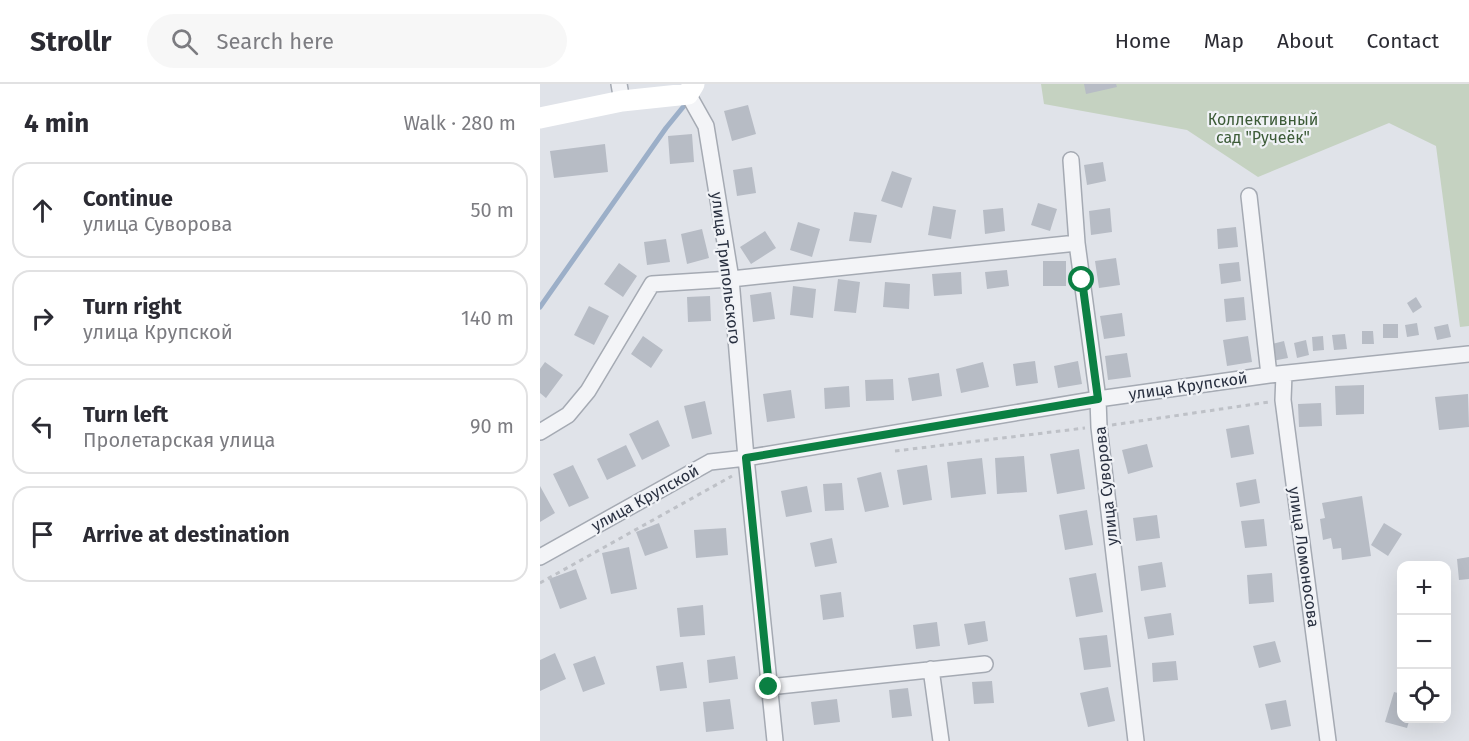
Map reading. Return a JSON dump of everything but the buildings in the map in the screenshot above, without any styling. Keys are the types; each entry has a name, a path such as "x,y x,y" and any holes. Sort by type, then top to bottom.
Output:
{"street":[{"path":"540,118 620,92 691,89"},
{"name":"улица Трипольского","path":"691,89 706,126 731,279 775,741"},
{"name":"улица Суворова","path":"1071,160 1077,243 1098,399 1099,427 1136,741"},
{"name":"улица Ломоносова","path":"1250,196 1283,400 1328,741"},
{"path":"540,432 568,415 588,391 652,285 1077,243"},
{"name":"улица Крупской","path":"540,557 710,462 747,463 1098,399 1277,374 1469,354"},
{"path":"769,687 985,664"},
{"path":"931,669 941,741"}],"path":[{"path":"888,452 1099,427 1283,400"},
{"path":"540,583 747,463"}],"green space":[{"name":"Коллективный сад \"Ручеёк\"","path":"1041,84 1469,84 1469,326 1460,327 1436,146 1389,123 1258,177 1187,130 1044,104"}],"waterway":[{"path":"540,307 666,128 688,101"}],"route":[{"path":"769,687 746,458 1098,399 1082,280"}]}
